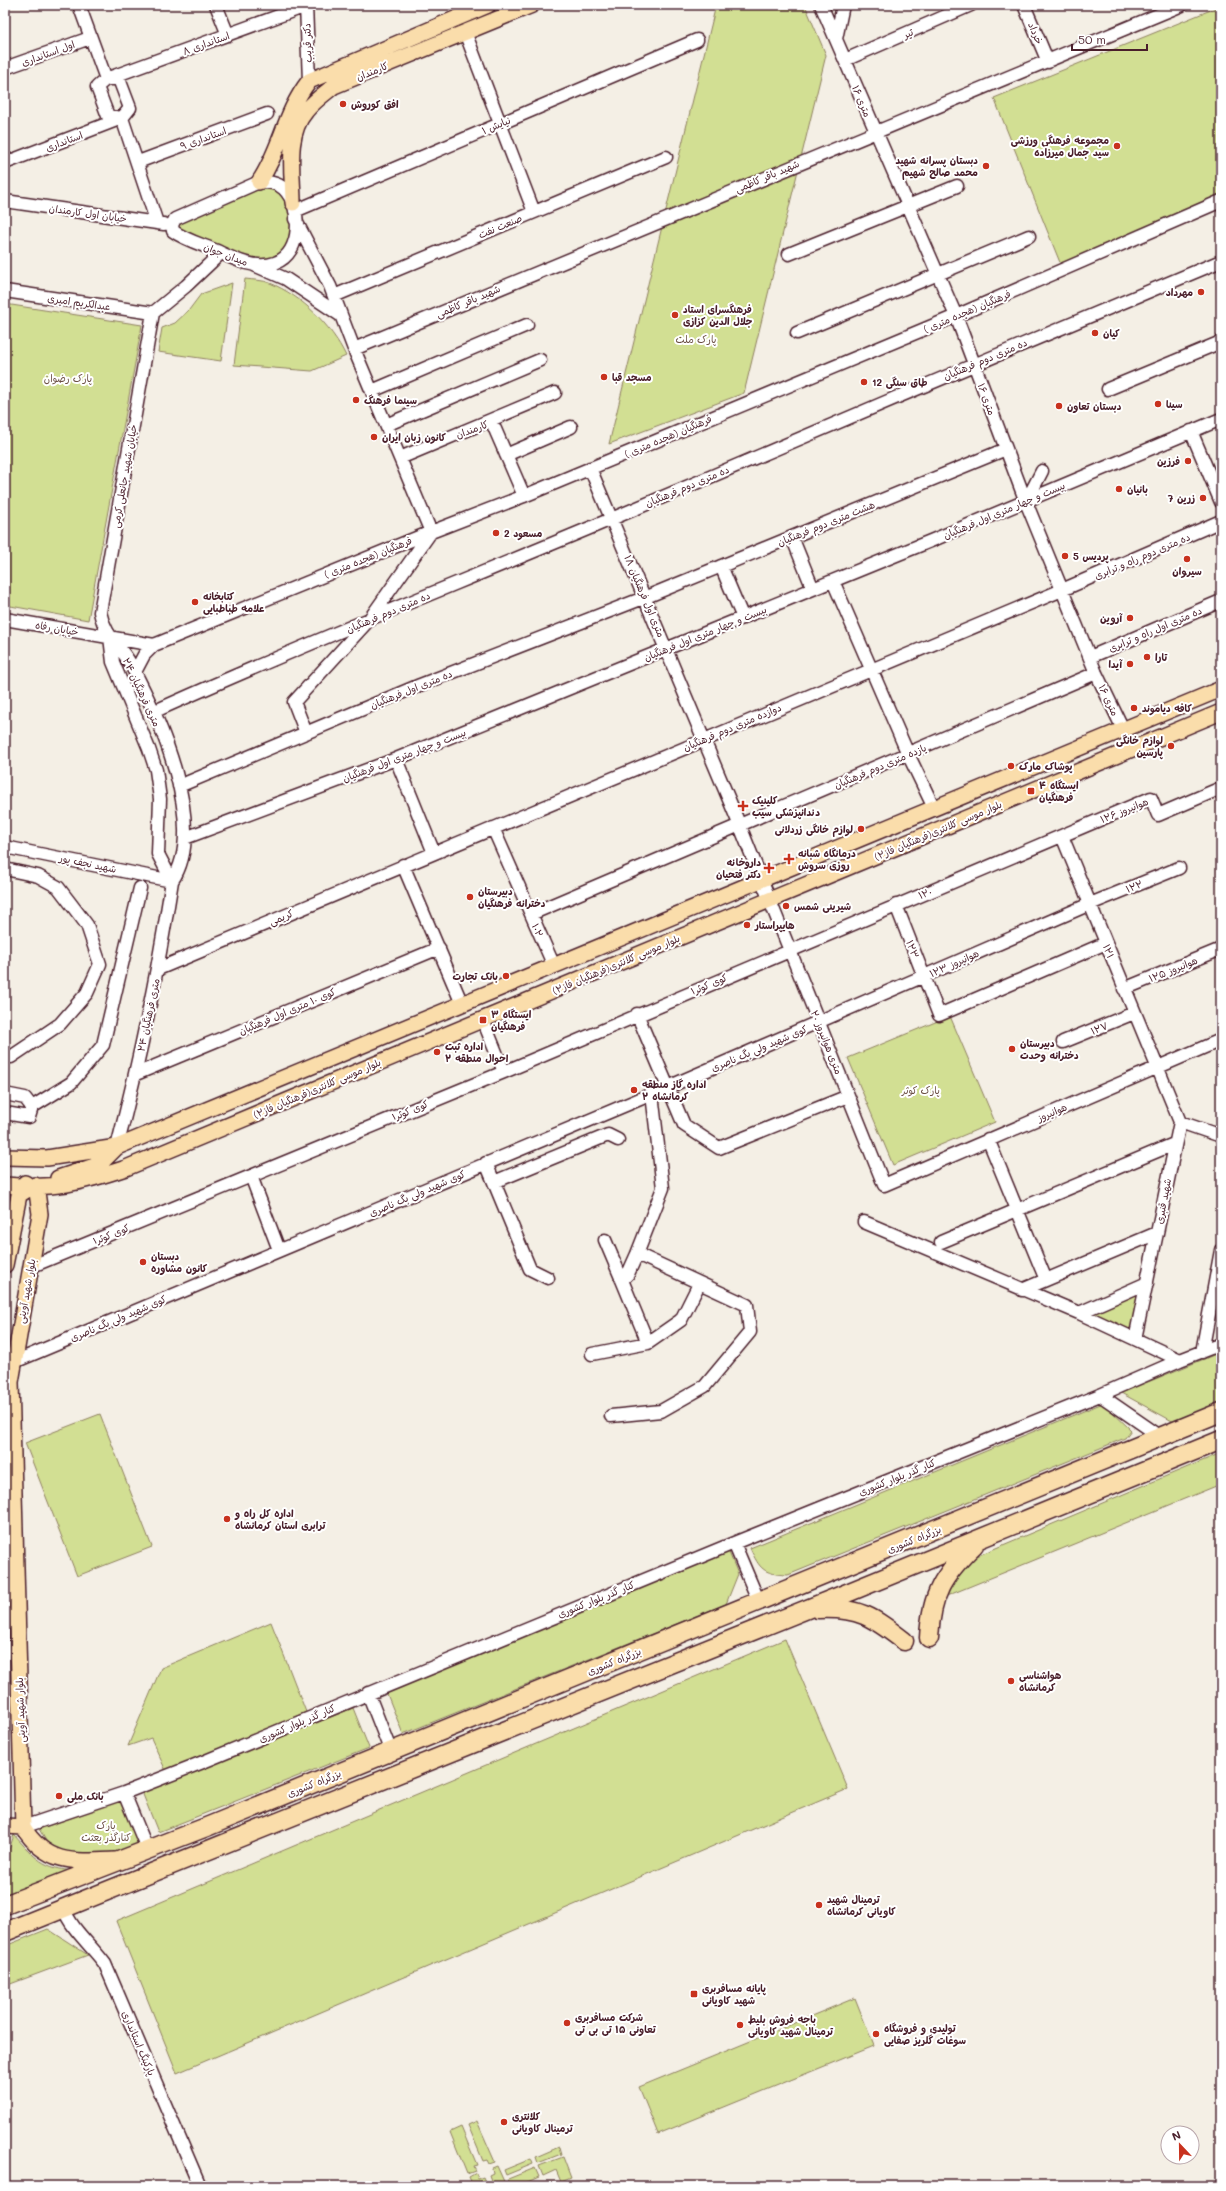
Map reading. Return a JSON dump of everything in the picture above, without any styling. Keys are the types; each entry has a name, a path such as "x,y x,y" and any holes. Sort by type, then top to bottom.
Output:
{"highway":[{"name":"بزرگراه کشوری","path":"5,1905 148,1851 1221,1412"},
{"path":"5,1932 848,1593 1221,1440"},
{"path":"929,1638 930,1620 937,1589 954,1565 974,1545 992,1534"},
{"path":"912,1539 906,1547 906,1552 912,1559 922,1563"},
{"path":"841,1568 850,1572 854,1577 854,1584 848,1593"},
{"path":"804,1610 838,1608 853,1610 874,1619 904,1641"}],"main road":[{"name":"کارمندان","path":"309,81 488,5"},
{"name":"کارمندان","path":"294,211 292,143 297,126 305,111 334,86 532,5"},
{"path":"459,17 465,32"},
{"path":"259,182 269,167 293,103 309,81"},
{"path":"5,1157 47,1158 117,1147 1221,689"},
{"name":"بلوار موسی کلانتری(فرهنگیان فاز۲)","path":"5,1185 54,1187 76,1183 126,1168 1221,712"},
{"path":"5,1266 8,1227 19,1195 31,1186 100,1164 117,1147"},
{"path":"5,1177 31,1186"},
{"name":"بلوار شهید آوینی","path":"23,1827 10,1539 11,1382 40,1214 39,1197 31,1186"},
{"path":"5,1826 23,1827 37,1846 62,1859 74,1862 124,1859"}],"street":[{"path":"79,5 106,79"},
{"path":"216,5 228,35"},
{"name":"استانداری ۸","path":"106,79 306,5"},
{"name":"دکتر قریب","path":"306,5 309,81"},
{"name":"۱۶ متری","path":"821,5 956,316 1026,502 1096,673 1122,729"},
{"path":"836,39 843,5"},
{"name":"تیر","path":"845,60 971,5"},
{"name":"خرداد","path":"1024,5 1048,62"},
{"name":"شهید باقر کاظمی","path":"354,349 875,131 1048,62 1182,5"},
{"path":"465,32 534,212"},
{"name":"اول استانداری","path":"5,68 90,38"},
{"name":"نیایش ۱","path":"294,211 697,40"},
{"path":"106,79 119,79 130,108 122,118 108,116 97,87 106,79"},
{"name":"استانداری ۹","path":"138,162 267,114"},
{"path":"122,118 138,162 157,223"},
{"name":"استانداری","path":"5,164 122,118"},
{"name":"صنعت نفت","path":"334,296 666,157"},
{"path":"172,225 175,219 259,182 274,182 284,189 334,296 340,315 431,532 369,620 294,702 306,733"},
{"path":"789,254 957,186"},
{"name":"خیابان اول کارمندان","path":"5,201 172,225"},
{"name":"فرهنگیان (هجده متری )","path":"154,645 431,532 524,496 956,316 1221,201"},
{"name":"میدان جوان","path":"172,225 173,231 177,234 245,263 275,263 289,251 297,236 294,211"},
{"path":"797,333 937,273 1029,236"},
{"path":"153,313 186,286 221,253"},
{"name":"ده متری دوم فرهنگیان","path":"153,712 232,676 611,519 974,363 1221,261"},
{"path":"253,264 286,279 340,315"},
{"name":"عبدالکریم امیری","path":"5,292 153,313"},
{"name":"خیابان شهید جانعلی کرمی","path":"110,637 102,625 100,612 153,313"},
{"path":"372,391 527,325"},
{"path":"1108,389 1221,342"},
{"path":"386,425 540,360"},
{"path":"491,420 555,393"},
{"name":"بیست و چهار متری اول فرهنگیان","path":"185,838 396,759 1026,502 1221,419"},
{"name":"کارمندان","path":"400,458 491,420 524,496"},
{"path":"506,455 572,427"},
{"path":"1191,431 1221,502"},
{"name":"هشت متری دوم فرهنگیان","path":"646,597 1006,449"},
{"name":"۱۸ متری اول فرهنگیان","path":"590,468 668,648 769,900"},
{"path":"1026,502 1042,470"},
{"name":"ده متری دوم راه و ترابری","path":"1062,590 1221,522"},
{"path":"792,537 814,589"},
{"path":"721,566 742,618"},
{"path":"833,581 908,754 934,808"},
{"name":"دوازده متری دوم فرهنگیان","path":"403,865 1062,590"},
{"name":"ده متری اول فرهنگیان","path":"179,786 420,685 646,597"},
{"name":"ده متری اول راه و ترابری","path":"1090,657 1221,601"},
{"name":"خیابان رفاه","path":"5,619 110,637"},
{"path":"110,637 154,645"},
{"name":"۲۴ متری فرهنگیان","path":"110,637 125,655 135,672 153,712 176,768 185,814 183,858 178,872 172,881 158,969 136,1074 117,1147"},
{"name":"۲۴ متری فرهنگیان","path":"110,637 113,662 149,749 156,770 160,799 158,854 172,881"},
{"path":"135,672 144,655 154,645"},
{"name":"یازده متری دوم فرهنگیان","path":"531,914 1096,673"},
{"path":"396,759 434,853"},
{"name":"هوانیروز ۱۲۶","path":"1062,836 1151,798 1158,815 1221,788"},
{"name":"۱۰۲","path":"493,828 554,966"},
{"name":"۱۲۱","path":"1062,836 1156,1067"},
{"name":"۱۲۰","path":"789,950 1062,836"},
{"name":"شهید نجف پور","path":"5,847 172,881"},
{"path":"403,865 462,1004"},
{"name":"کریمی","path":"158,969 403,865"},
{"name":"۱۲۲","path":"1090,904 1179,868"},
{"path":"5,870 38,876 58,887 87,925 100,964 87,993 60,1024 11,1057"},
{"path":"5,1113 29,1117 32,1107 71,1083 103,1046 140,888"},
{"name":"۲۰ متری هوانیروز","path":"769,900 884,1185"},
{"name":"۱۲۳ هوانیروز","path":"819,1022 1090,904"},
{"name":"۱۲۳","path":"896,906 939,1015 1106,943"},
{"name":"کوی ۱۰ متری اول فرهنگیان","path":"136,1074 439,948"},
{"name":"هوانیروز ۱۲۵","path":"1124,989 1221,949"},
{"name":"کوی کوثر۱","path":"30,1267 504,1072 789,950"},
{"path":"100,964 120,970"},
{"name":"۱۲۷","path":"1063,1042 1134,1013"},
{"path":"637,1014 684,1125 719,1148 848,1096"},
{"path":"483,1020 504,1072"},
{"name":"کوی شهید ولی بگ ناصری","path":"14,1362 652,1094 819,1022"},
{"name":"هوانیروز","path":"884,1185 1221,1040"},
{"path":"1156,1067 1180,1122 1221,1136"},
{"path":"5,1094 25,1098 32,1107"},
{"path":"622,1280 628,1274 637,1254 663,1188 652,1094"},
{"name":"شهید قنبری","path":"1136,1339 1174,1144 1180,1122"},
{"path":"494,1182 608,1135 618,1140"},
{"path":"988,1139 1046,1280"},
{"path":"941,1242 1174,1144"},
{"path":"486,1163 530,1269 548,1278"},
{"path":"251,1176 280,1250"},
{"path":"864,1222 1079,1313 1180,1360"},
{"path":"1022,1290 1157,1233"},
{"path":"605,1240 648,1343"},
{"path":"1202,1352 1221,1250"},
{"path":"611,1416 661,1410 705,1386 750,1332 747,1305 637,1254"},
{"path":"1079,1313 1147,1283"},
{"path":"592,1354 648,1343 681,1320 699,1284"},
{"name":"کنار گذر بلوار کشوری","path":"23,1827 124,1793 1100,1395 1221,1344"},
{"path":"1100,1395 1161,1437"},
{"path":"734,1543 759,1602"},
{"path":"368,1693 391,1752"},
{"path":"124,1793 148,1851"},
{"name":"پارکینگ استانداری","path":"64,1909 68,1922 91,1945 105,1964 200,2186"}],"green space":[{"name":"پارک ملت","path":"716,5 805,5 826,55 744,393 609,444"},
{"name":"مجموعه فرهنگی ورزشی سید جمال میرزاده","path":"1218,7 1221,15 1221,195 1061,265 994,98"},
{"path":"259,184 273,185 291,204 294,236 287,250 275,260 252,262 177,232 180,220"},
{"path":"245,279 270,283 282,289 304,304 324,323 340,344 346,356 312,371 234,365"},
{"path":"232,283 221,361 158,352 162,328 175,323 189,310 201,294"},
{"name":"پارک رضوان","path":"5,304 142,325 88,620 5,605"},
{"name":"پارک کوثر","path":"950,1016 995,1122 893,1165 848,1058"},
{"path":"1142,1290 1132,1333 1088,1313"},
{"path":"1221,1352 1221,1403 1174,1422 1121,1393"},
{"path":"1103,1403 1131,1430 1125,1438 788,1575 768,1572 760,1566 750,1548"},
{"path":"100,1414 152,1547 77,1576 25,1443"},
{"path":"1221,1453 1221,1484 944,1597 965,1561"},
{"path":"728,1550 738,1574 726,1604 403,1734 385,1689"},
{"path":"271,1622 306,1712 166,1771 151,1738 128,1746 161,1668"},
{"path":"785,1639 848,1789 177,2073 116,1921"},
{"path":"353,1708 369,1748 158,1832 142,1792"},
{"name":"پارک کنارگذر بعثت","path":"122,1800 140,1846 101,1856 68,1854 48,1844 39,1829"},
{"path":"14,1835 40,1861 55,1868 76,1871 5,1897 5,1862"},
{"path":"48,1929 88,1955 5,1986 5,1946"},
{"path":"855,1998 874,2046 658,2134 639,2087"},
{"path":"477,2121 495,2162 489,2164 487,2160 483,2161 468,2125"},
{"path":"461,2127 477,2165 473,2166 475,2171 467,2174 450,2132"},
{"path":"559,2147 561,2154 538,2163 536,2157"},
{"path":"563,2157 571,2178 561,2182 556,2170 543,2176 539,2166"},
{"path":"531,2159 533,2164 506,2175 504,2170"},
{"path":"497,2166 506,2186 493,2186 489,2175 493,2173 492,2168"},
{"path":"535,2168 539,2177 525,2183 526,2186 511,2186 508,2179"},
{"path":"476,2173 478,2179 483,2177 487,2186 473,2186 469,2177"}],"place":[{"name":"افق کوروش","path":"343,104"},
{"name":"مجموعه فرهنگی ورزشی سید جمال میرزاده","path":"1117,146"},
{"name":"دبستان پسرانه شهید محمد صالح شهیم","path":"986,166"},
{"name":"مهرداد","path":"1201,292"},
{"name":"فرهنگسرای استاد جلال الدین کزازی","path":"675,315"},
{"name":"کیان","path":"1095,333"},
{"name":"مسجد قبا","path":"604,377"},
{"name":"طاق سنگی 12","path":"864,382"},
{"name":"سینما فرهنگ","path":"356,400"},
{"name":"سینا","path":"1158,404"},
{"name":"دبستان تعاون","path":"1059,406"},
{"name":"کانون زبان ایران","path":"374,437"},
{"name":"فرزین","path":"1188,461"},
{"name":"بانیان","path":"1119,489"},
{"name":"زرین 7","path":"1203,498"},
{"name":"مسعود 2","path":"496,533"},
{"name":"پردیس 5","path":"1065,556"},
{"name":"سیروان","path":"1187,559"},
{"name":"کتابخانه علامه طباطبایی","path":"195,602"},
{"name":"آروین","path":"1130,618"},
{"name":"تارا","path":"1147,657"},
{"name":"آیدا","path":"1130,664"},
{"name":"کافه دیاموند","path":"1134,708"},
{"name":"لوازم خانگی پارسین","path":"1171,746"},
{"name":"پوشاک مارک","path":"1011,766"},
{"name":"ایستگاه ۴ فرهنگیان","path":"1031,791"},
{"name":"کلینیک دندانپزشکی سیب","path":"743,806"},
{"name":"لوازم خانگی زردلانی","path":"861,829"},
{"name":"درمانگاه شبانه روزی سروش","path":"789,859"},
{"name":"داروخانه دکتر فتحیان","path":"769,868"},
{"name":"دبیرستان دخترانه فرهنگیان","path":"470,897"},
{"name":"شیرینی شمس","path":"786,906"},
{"name":"هایپراستار","path":"747,925"},
{"name":"بانک تجارت","path":"506,976"},
{"name":"ایستگاه ۳ فرهنگیان","path":"483,1020"},
{"name":"دبیرستان دخترانه وحدت","path":"1012,1049"},
{"name":"اداره ثبت احوال منطقه ۲","path":"437,1052"},
{"name":"اداره گاز منطقه ۲ کرمانشاه","path":"634,1090"},
{"name":"دبستان کانون مشاوره","path":"143,1262"},
{"name":"اداره کل راه و ترابری استان کرمانشاه","path":"227,1519"},
{"name":"هواشناسی کرمانشاه","path":"1011,1681"},
{"name":"بانک ملی","path":"59,1796"},
{"name":"ترمینال شهید کاویانی کرمانشاه","path":"819,1905"},
{"name":"پايانه مسافربری شهید کاویانی","path":"694,1994"},
{"name":"شرکت مسافربری تعاونی ۱۵ تی بی تی","path":"567,2023"},
{"name":"باجه فروش بلیط ترمینال شهید کاویانی","path":"740,2025"},
{"name":"توليدی و فروشگاه سوغات گلريز صفايی","path":"876,2034"},
{"name":"کلانتری ترمینال کاویانی","path":"504,2122"}]}
